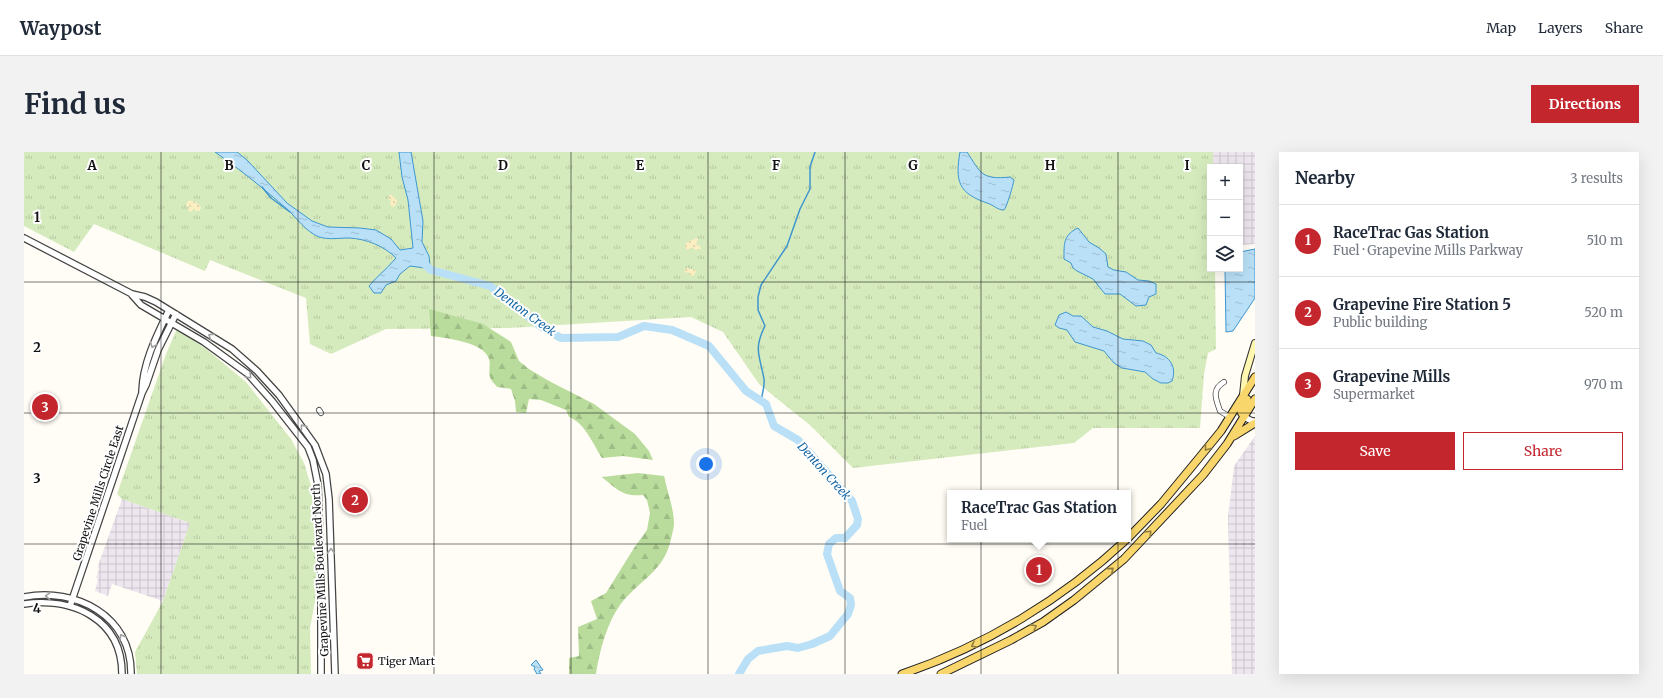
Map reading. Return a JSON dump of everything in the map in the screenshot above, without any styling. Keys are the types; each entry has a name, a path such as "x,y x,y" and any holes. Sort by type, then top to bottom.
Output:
{"main road":[{"path":"1243,395 1246,376 1255,343"},
{"path":"1131,534 1180,481 1230,417 1255,377"},
{"path":"1244,417 1241,412 1242,406 1255,386"},
{"path":"941,674 1011,640 1043,622 1097,582 1124,559 1203,475 1230,439 1255,399"},
{"path":"1230,439 1255,422"},
{"path":"902,674 969,648 1016,621 1053,598 1089,572 1106,559 1123,542"},
{"path":"1089,572 1097,582"}],"street":[{"path":"24,238 132,294"},
{"name":"Grapevine Mills Boulevard North","path":"132,294 145,297 232,348 257,371 279,395 314,445 326,474 329,499 335,674"},
{"name":"Grapevine Mills Boulevard North","path":"132,294 141,305 204,342 235,363 248,374 272,401 308,447 315,470 319,499 321,674"},
{"name":"Grapevine Mills Circle East","path":"142,393 143,376 149,357 169,310"},
{"name":"Grapevine Mills Circle East","path":"70,606 142,393 158,350 176,314"},
{"path":"1224,382 1216,391 1215,399 1220,411 1230,417"},
{"path":"1244,417 1255,422"},
{"path":"319,499 329,499"},
{"path":"24,597 48,595 73,598 96,608 115,623 126,643 130,654 131,674"},
{"path":"24,604 70,606 85,612 98,620 108,629 116,640 121,654 122,674"}],"shaded area":[{"path":"1212,152 1255,152 1255,244 1243,245 1243,164 1212,164"},
{"path":"1255,436 1255,674 1232,674 1228,517 1234,466"},
{"path":"122,499 190,523 163,601 112,584 108,596 95,591 98,579 96,578 99,569 98,566"}],"green space":[{"path":"24,152 1213,152 1213,164 1207,164 1207,272 1215,272 1216,349 1208,353 1204,374 1200,428 1093,428 1074,443 853,468 811,426 759,384 723,332 691,317 509,328 386,329 331,354 310,344 306,298 210,260 205,271 94,224 74,252 24,226"},
{"path":"429,309 483,324 511,342 519,361 549,381 594,404 635,434 649,451 653,460 623,456 602,458 584,429 575,420 569,417 566,410 541,400 529,399 526,413 516,412 515,401 511,389 497,387 492,381 489,373 490,361 486,353 464,342 431,336"},
{"path":"176,331 180,331 205,348 246,382 291,439 304,463 312,489 314,503 318,585 310,628 311,674 137,674 135,652 163,601 190,523 122,499 117,494 166,354"},
{"path":"638,473 664,476 674,518 668,550 657,568 627,596 615,612 604,638 596,674 569,674 569,658 579,656 578,627 597,619 591,601 606,593 647,530 650,513 647,500 643,495 630,495 620,491 602,477"}],"sand":[{"path":"390,194 397,200 396,205 393,207 390,205 391,201 388,199"},
{"path":"188,201 199,205 201,207 200,211 195,211 195,208 191,212 189,211 188,208 192,206 187,207 186,205"},
{"path":"696,238 698,239 696,245 700,246 701,249 696,250 692,248 687,250 685,247 686,243"},
{"path":"687,268 696,270 693,276 689,274 689,272 685,273 684,270"}],"water":[{"path":"215,152 237,152 247,160 287,203 312,221 328,227 376,230 391,239 400,250 413,248 408,200 402,177 399,152 411,152 423,221 422,242 429,256 430,265 425,268 410,266 400,274 396,281 386,285 381,293 374,293 369,286 396,258 381,247 362,240 319,237 306,228 270,194"},
{"path":"960,152 967,152 983,174 1000,178 1010,177 1014,180 1004,210 977,199 964,190 961,185 958,171"},
{"path":"1078,228 1089,242 1106,254 1108,267 1114,270 1126,272 1138,280 1149,281 1156,284 1156,294 1149,297 1146,305 1136,306 1120,294 1105,294 1093,279 1077,271 1073,268 1071,263 1064,259 1065,240 1069,234"},
{"path":"1255,249 1255,298 1233,331 1226,332 1225,272 1243,272 1243,251"},
{"path":"1066,312 1073,316 1081,316 1093,327 1107,331 1123,339 1143,341 1151,345 1156,353 1169,359 1174,371 1172,381 1168,383 1161,383 1153,379 1145,372 1122,368 1114,363 1104,351 1075,342 1067,330 1059,328 1055,325 1059,315"},
{"path":"536,660 543,670 539,671 541,674 537,674 534,669 535,667 531,665"}],"waterway":[{"path":"761,401 764,382 758,347 761,334 765,326 758,310 758,297 761,285 787,246 800,209 810,189 810,167 815,152"},
{"path":"262,187 271,198 290,212"},
{"name":"Denton Creek","path":"419,259 431,270 490,286 540,326 561,338 618,337 644,326 672,330 709,346 746,391 766,404 774,426 798,440 852,501 858,519 857,525 845,538 836,538 829,544 827,554 840,591 850,598 851,605 848,614 830,636 812,644 798,648 787,646 758,651 748,659 739,674"}],"place":[{"name":"Grapevine Mills","path":"45,407"},
{"name":"Grapevine Fire Station 5","path":"355,500"},
{"name":"RaceTrac Gas Station","path":"1039,570"},
{"name":"Tiger Mart","path":"365,661"}]}
